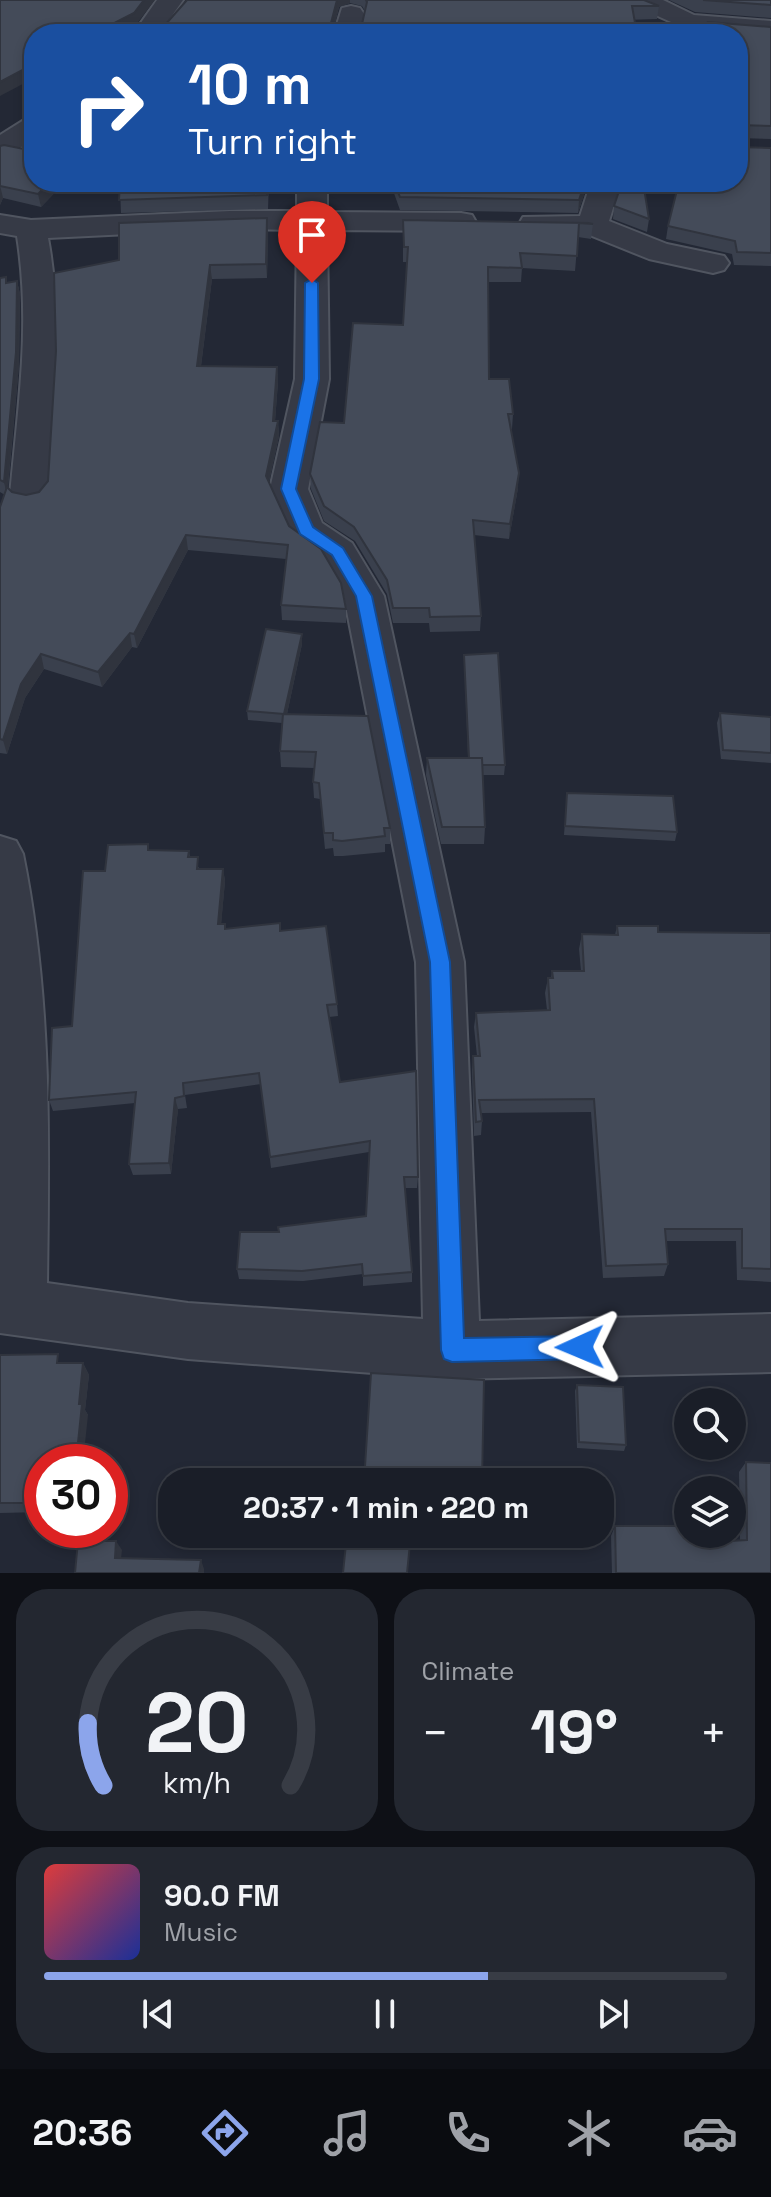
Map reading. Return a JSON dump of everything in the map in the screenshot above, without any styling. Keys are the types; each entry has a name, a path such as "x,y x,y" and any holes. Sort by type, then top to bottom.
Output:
{"street":[{"path":"153,24 170,0"},
{"path":"642,0 689,22 712,24"},
{"path":"748,27 771,29"},
{"path":"0,148 24,132"},
{"path":"592,225 603,192"},
{"path":"312,200 312,379 289,489 306,530 338,552 364,596 440,962 452,1350"},
{"path":"29,495 42,324 40,281 15,227 312,200 502,223 592,225 648,248 713,263"},
{"path":"0,854 14,918 24,1095 9,1306 188,1331 452,1350 771,1343"}],"building":[{"path":"0,0 144,0 134,13 113,24 24,24 24,69 0,82"},
{"path":"187,0 337,0 331,23 362,24 166,24"},
{"path":"366,0 644,0 659,6 632,6 635,24 362,24"},
{"path":"703,0 771,0 771,5"},
{"path":"748,25 771,27 771,126 748,125"},
{"path":"0,146 24,149 24,191 0,186"},
{"path":"748,147 771,148 771,253 737,252 735,241 668,226 676,192 748,192"},
{"path":"119,192 267,192 267,195 119,200"},
{"path":"398,192 582,192 579,200 400,197"},
{"path":"619,192 645,192 649,219 614,206"},
{"path":"267,218 266,264 210,265 197,366 277,367 273,421 278,421 266,476 289,526 321,549 341,583 346,609 281,605 288,545 186,535 134,634 130,633 98,672 41,654 21,684 3,740 0,739 0,507 7,487 12,492 26,495 39,492 48,481 56,351 54,273 119,260 119,223"},
{"path":"403,220 588,223 593,224 579,223 577,256 520,253 522,268 488,267 489,379 509,379 513,414 508,414 519,473 510,524 473,520 481,616 430,617 429,608 393,608 387,580 354,527 324,506 310,474 320,422 344,423 353,323 403,325 408,247 404,247"},
{"path":"6,277 6,283 17,281 16,352 4,482 0,480 0,278"},
{"path":"266,629 302,634 284,714 247,711"},
{"path":"498,653 505,765 482,765 482,758 469,758 464,655"},
{"path":"720,713 771,717 771,753 723,750"},
{"path":"283,714 368,716 390,828 384,828 385,836 342,841 333,840 333,833 324,833 319,783 313,782 316,752 280,751"},
{"path":"427,758 482,758 485,827 442,827"},
{"path":"567,793 673,796 677,832 565,826"},
{"path":"148,844 148,850 189,851 188,857 198,857 197,869 223,869 218,924 225,924 225,929 280,923 280,931 326,926 337,1004 327,1005 340,1082 416,1071 418,1177 404,1177 412,1272 363,1276 362,1264 302,1271 237,1269 240,1232 279,1232 278,1227 366,1216 370,1141 270,1157 259,1073 183,1083 184,1096 175,1098 169,1163 129,1164 136,1092 49,1100 52,1028 72,1026 83,871 105,871 108,845"},
{"path":"617,926 658,926 658,932 771,933 771,1269 742,1268 742,1229 665,1229 668,1264 606,1266 594,1099 479,1100 482,1121 476,1122 473,1056 480,1056 476,1013 550,1010 548,978 553,978 552,971 584,971 582,934 618,935"},
{"path":"58,1354 57,1363 83,1363 78,1444 24,1444 24,1503 0,1503 0,1355"},
{"path":"371,1373 484,1380 482,1468 365,1468"},
{"path":"577,1385 623,1387 626,1445 579,1442"},
{"path":"746,1462 771,1463 771,1573 616,1573 615,1526 674,1526 674,1548 746,1548"},
{"path":"77,1548 116,1548 115,1558 201,1560 199,1573 75,1573"},
{"path":"346,1548 410,1548 407,1573 343,1573"}],"route":[{"path":"312,283 312,379 289,489 306,530 338,552 364,596 440,962 452,1350 580,1347"}]}
